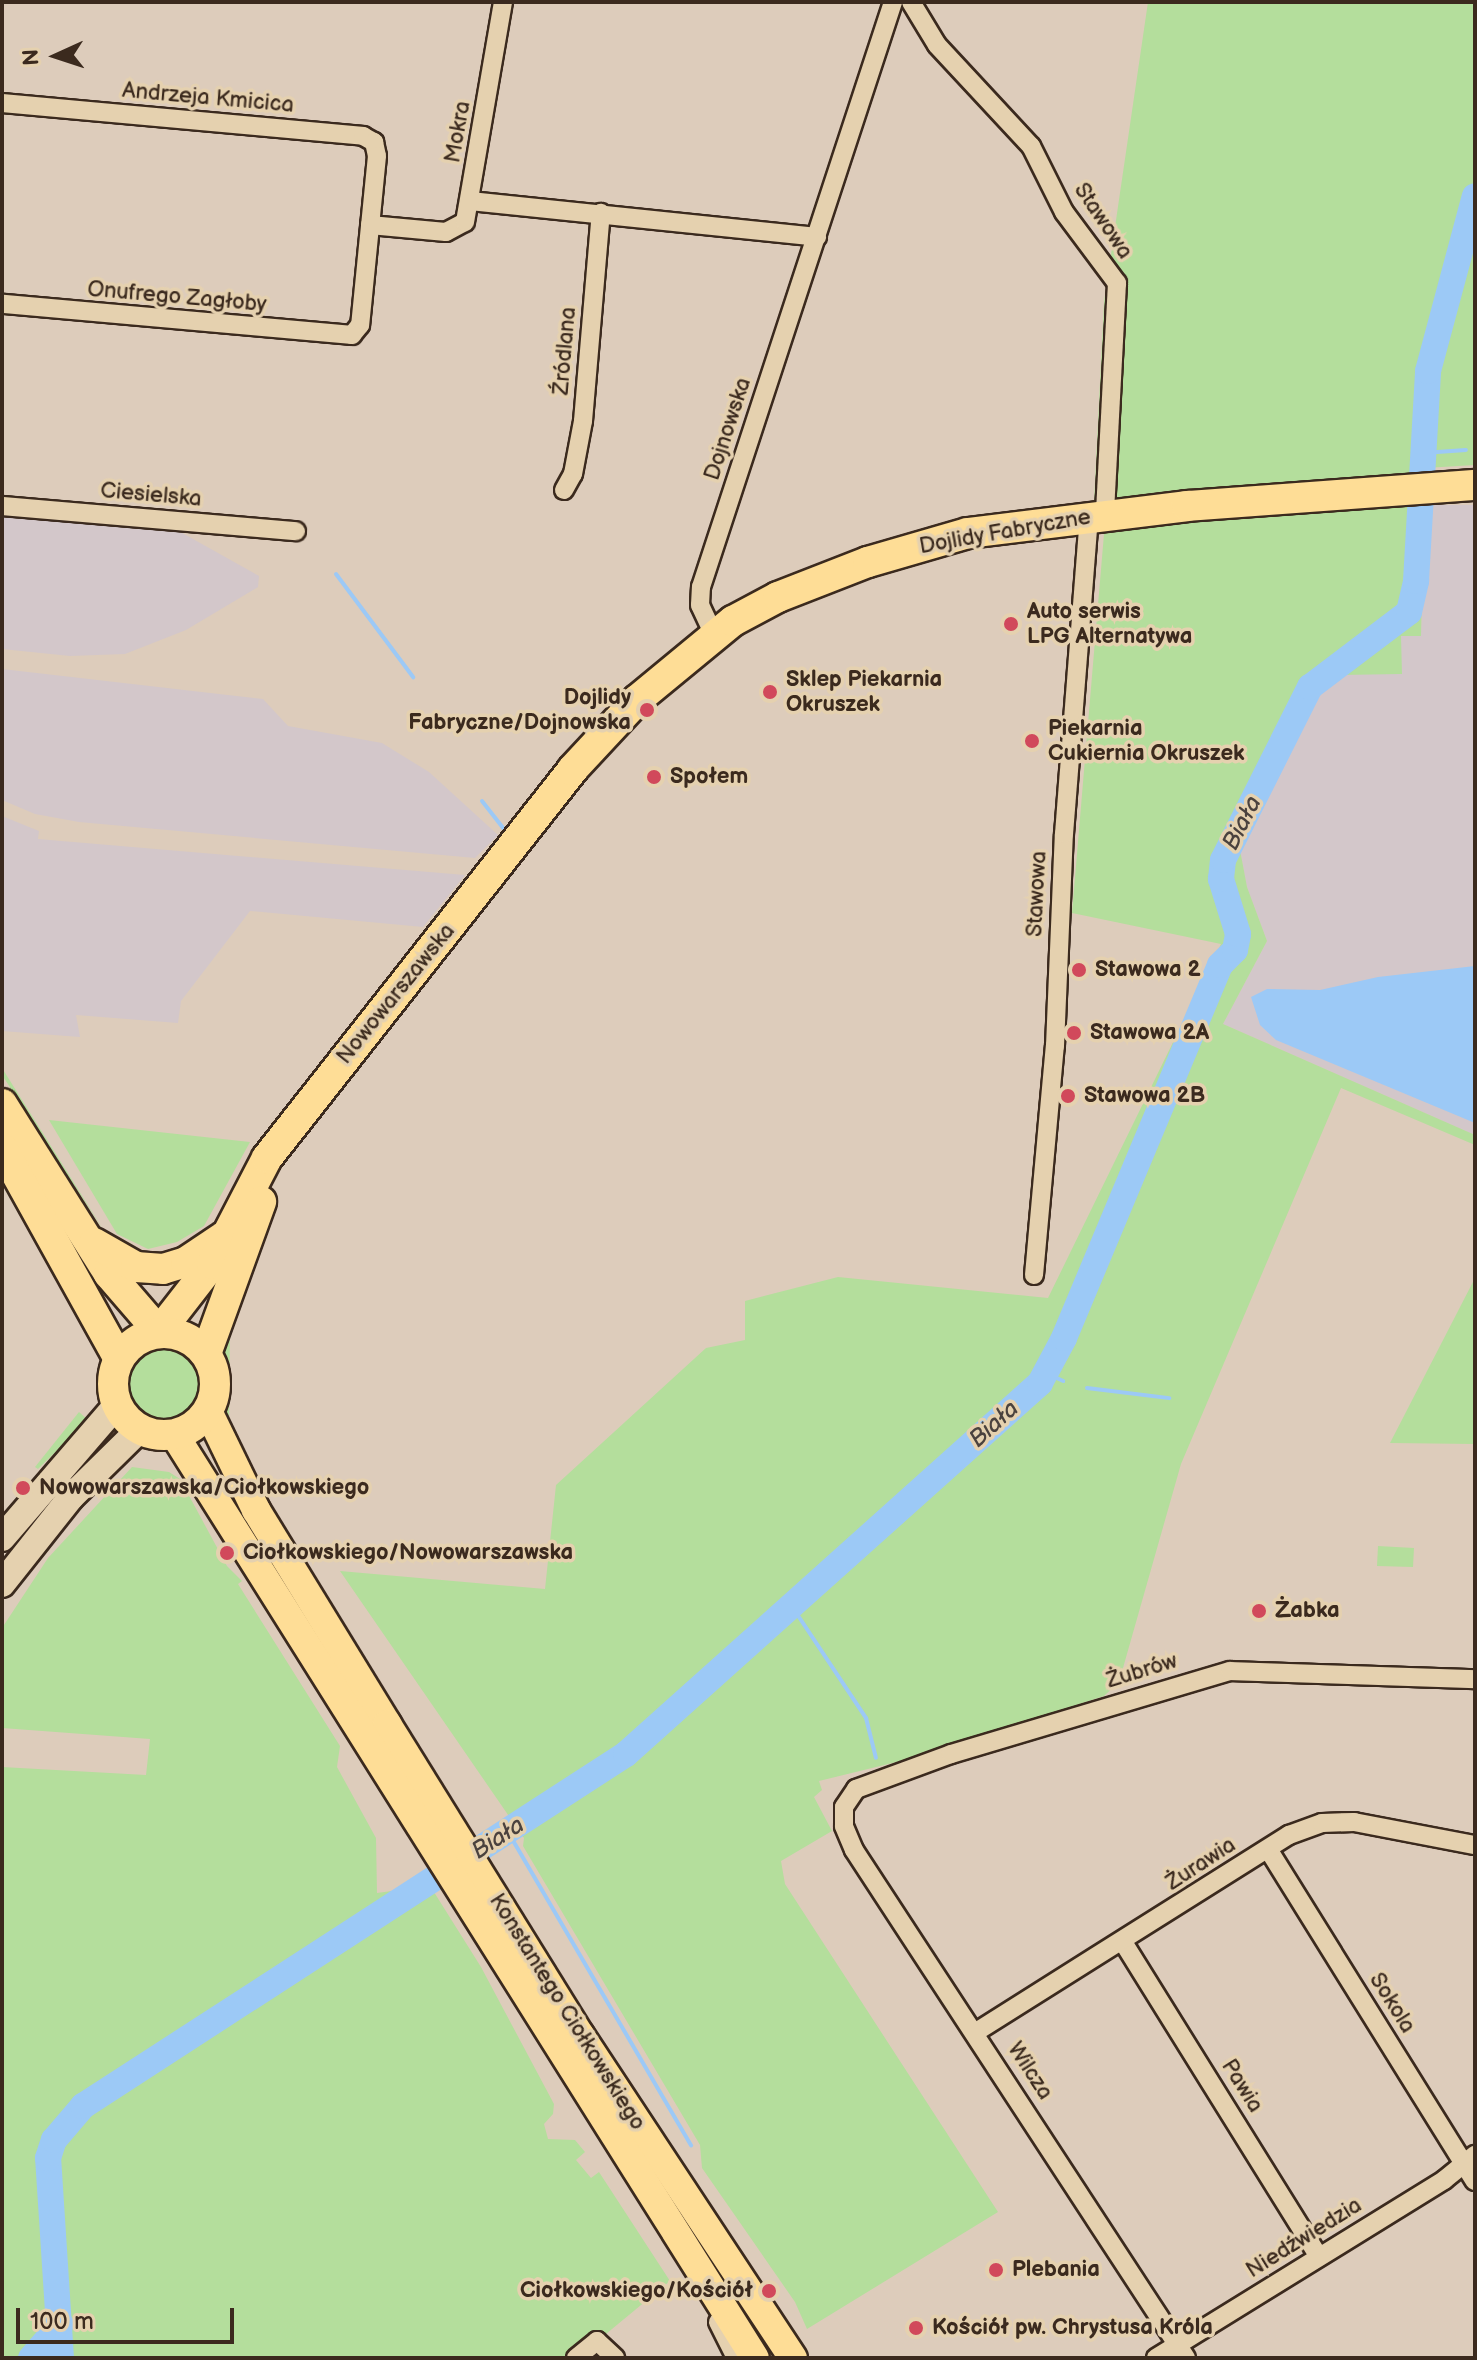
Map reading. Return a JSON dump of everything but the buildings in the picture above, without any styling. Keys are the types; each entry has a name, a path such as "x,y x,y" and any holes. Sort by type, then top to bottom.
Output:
{"highway":[{"name":"Dojlidy Fabryczne","path":"505,855 622,715 714,635 778,597 904,549 985,530 1097,516 1475,485"},
{"name":"Nowowarszawska","path":"159,1332 212,1264 249,1186 287,1132 505,855"},
{"path":"2,1104 92,1242 109,1274 159,1332"},
{"name":"Nowowarszawska","path":"206,1354 287,1132"},
{"path":"2,1148 76,1274 119,1359"},
{"path":"92,1242 136,1267 163,1269 186,1262 225,1236"},
{"path":"159,1332 186,1337 206,1354 215,1376 208,1411 193,1426 174,1434 140,1429 117,1405 113,1382 119,1359 136,1341 159,1332"}],"main road":[{"path":"2,1538 117,1405"},
{"name":"Konstantego Ciołkowskiego","path":"208,1411 256,1510 447,1846"},
{"path":"2,1584 71,1497 140,1429"},
{"name":"Konstantego Ciołkowskiego","path":"174,1434 447,1846 679,2240 755,2358"},
{"name":"Konstantego Ciołkowskiego","path":"465,1875 793,2358"},
{"path":"715,2295 732,2296 739,2277"}],"street":[{"name":"Mokra","path":"370,225 421,230 460,228 470,201 503,2"},
{"name":"Dojnowska","path":"714,635 700,605 701,587 893,2"},
{"name":"Stawowa","path":"911,2 937,45 1031,146 1064,212 1117,283 1097,516 1064,834 1055,1046 1034,1275"},
{"name":"Andrzeja Kmicica","path":"2,103 363,136 377,149 370,225"},
{"path":"470,201 817,237"},
{"name":"Źródlana","path":"564,490 573,474 583,421 601,213"},
{"name":"Onufrego Zagłoby","path":"2,304 348,337 360,325 370,225"},
{"name":"Ciesielska","path":"2,506 296,531"},
{"name":"Żubrów","path":"844,1807 856,1789 951,1754 1230,1671 1475,1679"},
{"name":"Wilcza","path":"844,1807 844,1826 854,1850 976,2032 1182,2352"},
{"name":"Żurawia","path":"976,2032 1268,1849 1322,1823 1354,1822 1475,1845"},
{"name":"Sokola","path":"1268,1849 1472,2167"},
{"name":"Pawia","path":"1123,1942 1319,2257"},
{"name":"Niedźwiedzia","path":"1156,2358 1182,2352 1319,2257 1472,2167"},
{"path":"679,2240 693,2282 736,2358"},
{"path":"576,2358 597,2341 615,2358"}],"shaded area":[{"path":"2,496 134,506 259,576 258,587 186,630 125,654 70,656 2,649"},
{"path":"1424,505 1475,505 1475,1135 1223,1024 1267,941 1247,887 1237,834 1312,690 1401,635 1421,636"},
{"path":"2,669 263,699 288,726 382,743 429,772 498,835 475,858 79,822 35,814 2,800"},
{"path":"2,816 39,831 38,839 465,875 423,927 250,911 181,1001 178,1023 76,1015 80,1037 2,1031"}],"green space":[{"path":"1148,2 1475,2 1475,465 1425,468 1421,636 1401,636 1402,674 1339,675 1312,690 1237,834 1247,887 1267,941 1223,1024 1475,1135 1475,1145 1341,1088 1181,1464 1119,1682 1104,1696 921,1756 819,1781 822,1790 814,1797 832,1831 781,1861 785,1884 998,2212 807,2329 795,2302 702,2168 700,2145 523,1846 524,1838 340,1571 545,1589 556,1485 706,1348 745,1340 745,1301 838,1277 1048,1298 1221,944 1072,913 1105,522 1094,502 1104,302"},
{"path":"2,1068 106,1234 2,1075"},
{"path":"49,1120 250,1142 204,1226 177,1242 148,1249 117,1234"},
{"path":"1475,1278 1475,1444 1390,1443"},
{"path":"230,1329 229,1423 228,1433 221,1354"},
{"path":"164,1344 179,1347 196,1361 203,1383 200,1398 186,1415 164,1422 149,1419 132,1405 125,1383 128,1368 142,1351"},
{"path":"79,1412 88,1420 38,1469 35,1467"},
{"path":"132,1467 169,1472 180,1479 227,1566 242,1581 238,1584 340,1746 337,1767 376,1838 377,1893 399,1890 422,1873 481,1967 554,2104 553,2114 544,2124 548,2139 575,2140 585,2152 576,2160 591,2178 599,2172 670,2281 577,2358 2,2358 2,1767 146,1775 150,1739 2,1728 2,1628 48,1558"},
{"path":"1378,1546 1414,1548 1413,1567 1377,1566"}],"water":[{"path":"1475,966 1475,1123 1276,1040 1260,1025 1251,997 1267,989 1320,990 1378,977"}],"waterway":[{"name":"Biała","path":"61,2358 48,2158 54,2140 83,2106 626,1754 1040,1383 1064,1338 1220,965 1235,950 1238,934 1221,879 1223,860 1310,687 1409,612 1416,581 1428,371 1475,196"},
{"path":"1423,453 1466,450"},
{"path":"336,574 413,677"},
{"path":"482,801 503,828"},
{"path":"1046,1373 1063,1381"},
{"path":"1087,1388 1169,1398"},
{"path":"791,1605 866,1718 876,1758"},
{"path":"508,1832 691,2145"},
{"name":"Biała","path":"31,2358 61,2324"}],"place":[{"name":"Auto serwis LPG Alternatywa","path":"1011,624"},
{"name":"Sklep Piekarnia Okruszek","path":"770,692"},
{"name":"Dojlidy Fabryczne/Dojnowska","path":"647,710"},
{"name":"Piekarnia Cukiernia Okruszek","path":"1032,741"},
{"name":"Społem","path":"654,777"},
{"name":"Stawowa 2","path":"1079,970"},
{"name":"Stawowa 2A","path":"1074,1033"},
{"name":"Stawowa 2B","path":"1068,1096"},
{"name":"Nowowarszawska/Ciołkowskiego","path":"23,1488"},
{"name":"Ciołkowskiego/Nowowarszawska","path":"227,1553"},
{"name":"Żabka","path":"1259,1611"},
{"name":"Plebania","path":"996,2270"},
{"name":"Ciołkowskiego/Kościół","path":"769,2291"},
{"name":"Kościół pw. Chrystusa Króla","path":"916,2328"}]}
